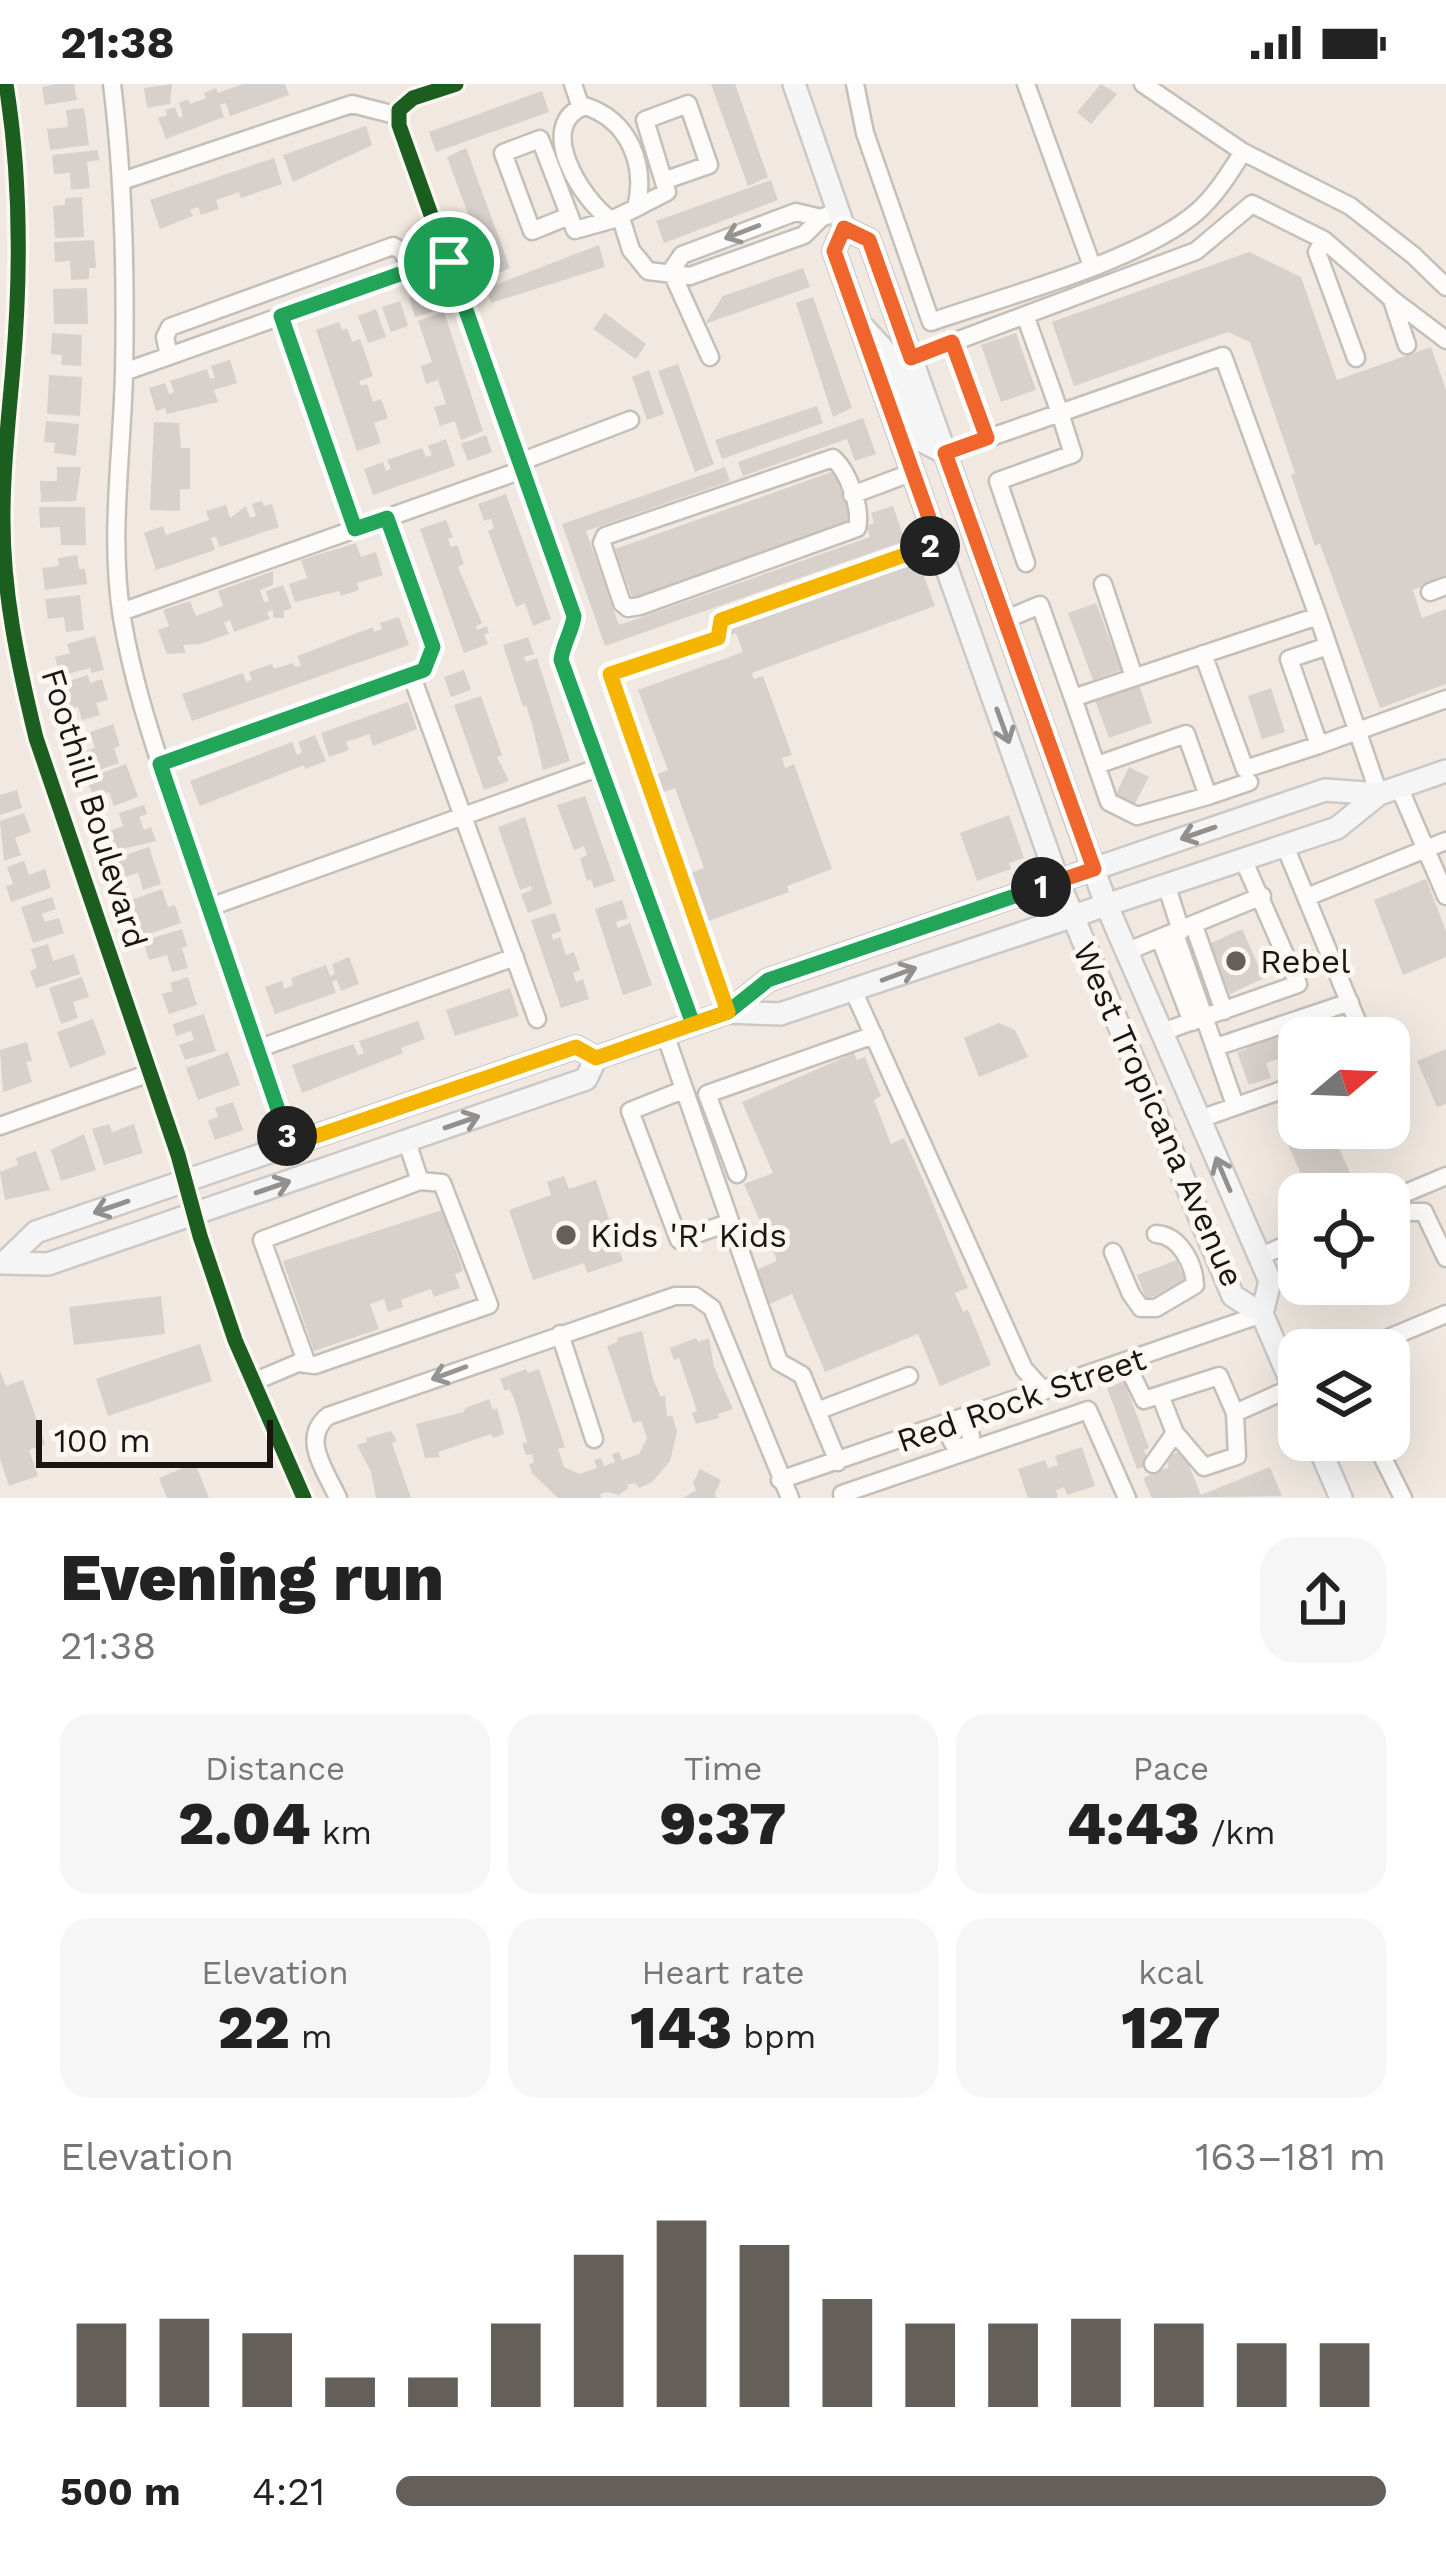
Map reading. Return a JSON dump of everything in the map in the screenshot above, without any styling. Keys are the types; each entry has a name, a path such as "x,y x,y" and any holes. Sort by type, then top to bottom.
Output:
{"main road":[{"name":"West Tropicana Avenue","path":"794,84 834,219 834,251 1058,881 1233,1296 1262,1314 1278,1351"},
{"name":"West Tropicana Avenue","path":"834,219 869,240 1106,904 1270,1281 1262,1314"},
{"path":"860,325 892,359 924,442 945,453"},
{"path":"728,1012 780,1014 1285,846 1337,828 1389,790 1446,771"},
{"path":"3,1262 48,1264 586,1079 596,1058 728,1012 768,980 1325,790 1389,790"},
{"path":"3,1262 36,1232 576,1047 596,1058"},
{"path":"1325,1461 1341,1498"}],"street":[{"name":"Foothill Boulevard","path":"6,84 18,225 14,350 4,408 4,566 21,678 36,739 235,1340 304,1498"},
{"path":"112,84 122,181 124,372 116,555 122,612 141,704 290,1145"},
{"path":"349,84 356,104"},
{"path":"456,84 413,98 399,110 399,125 574,616 561,660 693,1024"},
{"path":"573,84 581,108"},
{"path":"855,84 865,133 931,322 1092,266 1162,235 1197,211 1243,152"},
{"path":"1026,84 1092,266"},
{"path":"1143,84 1243,152 1350,206 1446,286"},
{"path":"122,181 356,104 399,116"},
{"path":"569,216 532,231 502,153 540,140 575,230 622,215 667,191 645,119 688,104 709,165 666,180"},
{"path":"622,215 595,209 579,186 562,140 562,127 572,111 602,112 624,130 642,186 622,215 631,250 648,271 690,276 804,236 834,219"},
{"path":"911,358 1196,251 1252,204 1324,240 1446,340"},
{"path":"1324,240 1317,252 1356,358"},
{"path":"169,356 165,337 170,327 341,264 393,246 402,251 411,270"},
{"path":"124,372 448,257"},
{"path":"671,271 710,357"},
{"path":"1392,299 1407,345"},
{"path":"1025,315 1072,454 998,481 1026,563"},
{"path":"281,316 355,529"},
{"path":"952,342 987,438"},
{"path":"945,453 1223,356 1357,730 1425,849 1446,896"},
{"path":"122,612 387,518 630,420"},
{"path":"833,458 841,465 852,495 860,518 857,528 846,534 640,606 628,608 622,603 602,543 612,532 822,459 833,458"},
{"path":"852,495 913,472"},
{"path":"160,764 424,670 433,647 387,518"},
{"path":"728,1012 610,674 718,638 721,620 938,543"},
{"path":"1103,584 1134,677"},
{"path":"1004,620 1040,605 1109,802 1137,815 1208,796 1319,745 1446,699"},
{"path":"1073,698 1318,616"},
{"path":"1319,745 1289,659 1328,646"},
{"path":"1203,654 1259,813"},
{"path":"411,674 537,1018"},
{"path":"1097,765 1186,734 1208,796"},
{"path":"207,908 600,767"},
{"path":"1307,897 1446,841"},
{"path":"1285,846 1356,1017"},
{"path":"1162,1032 1298,984 1244,859"},
{"path":"1166,884 1198,1020 1216,1047 1235,1105"},
{"path":"1128,951 1262,896"},
{"path":"1177,933 1224,1011"},
{"path":"256,1049 515,958"},
{"path":"853,990 1018,1357 1044,1391"},
{"path":"1216,1047 1350,1002"},
{"path":"665,1034 779,1362 802,1375 838,1462"},
{"path":"737,1174 706,1094 874,1034"},
{"path":"0,1126 150,1073"},
{"path":"683,1090 630,1112 679,1240 728,1222"},
{"path":"1200,1120 1278,1091"},
{"path":"406,1142 420,1181"},
{"path":"1410,1192 1446,1176"},
{"path":"254,1382 298,1363 315,1365 489,1305 442,1183 420,1181 262,1240 308,1364"},
{"path":"1410,1212 1424,1212 1446,1258"},
{"path":"1113,1252 1141,1308 1156,1308 1195,1285 1195,1274 1178,1243 1167,1234 1156,1234"},
{"path":"1259,1257 1278,1248"},
{"path":"338,1498 313,1444 317,1425 328,1416 675,1296 695,1296 712,1308 790,1498"},
{"name":"Red Rock Street","path":"780,1480 957,1423 1262,1314"},
{"path":"1410,1329 1446,1314"},
{"path":"560,1334 594,1439"},
{"path":"1126,1363 1144,1400 1220,1376 1235,1413 1237,1456 1204,1466 1175,1433 1160,1395"},
{"path":"817,1411 909,1376"},
{"path":"1235,1413 1278,1399"},
{"path":"843,1498 1088,1410 1127,1498"},
{"path":"957,1423 951,1435 954,1444 966,1450"},
{"path":"1153,1464 1175,1433"},
{"path":"1384,1461 1403,1498"}],"building":[{"path":"74,84 77,100 45,105 42,87"},
{"path":"172,84 170,104 147,108 144,88"},
{"path":"243,84 285,84 289,95 230,116 226,103 220,105 224,117 166,139 158,118 167,115 165,110 175,107 179,118 183,116 179,103 188,99 190,104 216,88 218,93"},
{"path":"711,84 735,84 768,177 748,186"},
{"path":"1101,84 1117,94 1091,124 1077,112"},
{"path":"542,91 549,112 436,152 429,132"},
{"path":"84,108 89,145 50,150 47,129 68,127 66,110"},
{"path":"366,126 372,145 293,182 283,155"},
{"path":"466,148 510,268 491,276 447,157"},
{"path":"98,150 99,160 87,162 90,188 71,190 70,173 54,174 52,155"},
{"path":"274,158 282,184 241,198 239,192 216,200 219,209 201,215 198,207 190,210 193,216 160,229 150,200"},
{"path":"771,180 778,200 664,243 656,221"},
{"path":"82,197 84,237 55,238 53,206 65,205 65,198"},
{"path":"94,240 96,268 89,268 89,279 71,280 70,261 55,262 54,242"},
{"path":"599,245 605,267 491,303 487,288"},
{"path":"1249,252 1301,277 1337,380 1431,347 1446,390 1446,578 1413,590 1422,618 1446,609 1446,684 1380,708 1320,544 1315,546 1250,342 1228,332 1074,386 1052,322"},
{"path":"803,268 810,287 705,324 723,296"},
{"path":"87,288 88,324 54,324 53,289"},
{"path":"436,289 442,309 415,317 409,298"},
{"path":"813,297 852,408 833,417 796,303"},
{"path":"400,301 408,326 391,332 382,307"},
{"path":"376,309 386,337 368,343 358,316"},
{"path":"444,312 483,431 461,440 455,421 440,426 434,407 446,404 438,380 426,384 421,366 432,362 418,321"},
{"path":"605,313 646,344 636,359 593,329"},
{"path":"339,322 352,342 360,339 373,376 359,381 361,386 367,384 373,402 381,399 388,418 374,423 381,443 357,451 316,330"},
{"path":"52,333 82,335 81,366 61,365 62,355 51,354"},
{"path":"1016,333 1036,390 1001,402 981,345"},
{"path":"230,360 237,383 214,390 218,402 167,414 165,408 156,411 149,388 165,383 169,394 174,392 170,381 207,369 210,379 215,378 211,366"},
{"path":"678,364 714,464 695,472 658,371"},
{"path":"649,370 664,414 647,420 632,377"},
{"path":"49,375 82,377 80,416 47,414"},
{"path":"817,406 823,423 722,459 715,440"},
{"path":"863,418 876,454 855,461 847,439 743,476 738,462"},
{"path":"46,421 79,424 76,456 54,453 55,443 44,442"},
{"path":"154,422 179,423 181,448 190,448 190,489 180,489 180,511 150,510"},
{"path":"486,435 492,452 468,461 461,444"},
{"path":"446,439 455,466 373,495 364,469 383,462 386,471 391,469 387,460 422,448 426,457 432,455 428,446"},
{"path":"57,467 81,467 76,501 41,502 40,481 57,481"},
{"path":"725,467 730,481 586,531 619,625 870,537 866,526 874,523 871,513 893,506 905,541 605,646 562,524"},
{"path":"834,471 853,522 633,600 615,549"},
{"path":"506,494 551,619 533,626 525,603 516,607 488,531 494,528 491,519 484,521 478,504"},
{"path":"262,501 264,506 272,504 279,527 220,547 216,537 211,538 215,550 156,570 144,533 163,526 166,535 209,520 206,511 226,505 230,518 246,506 250,518 256,516 252,504"},
{"path":"39,507 85,507 86,545 61,545 60,527 40,528"},
{"path":"446,520 453,537 448,539 451,547 457,545 464,564 458,567 482,623 477,630 487,626 489,633 484,634 488,644 464,653 420,529"},
{"path":"356,543 361,557 376,552 383,575 357,583 359,590 341,596 339,591 295,602 289,584 307,578 301,560"},
{"path":"77,555 87,584 45,590 42,568 59,566 58,558"},
{"path":"917,558 935,606 752,673 754,679 763,676 792,755 782,758 785,768 794,764 832,869 787,886 789,892 706,922 688,874 704,868 675,788 658,794 652,776 668,770 638,690 743,652 736,633 730,635 727,627"},
{"path":"273,571 273,585 260,590 264,602 269,602 266,591 283,585 292,608 284,611 284,618 273,618 273,610 267,612 270,619 234,632 230,620 224,623 229,634 183,645 186,653 167,654 158,630 169,626 163,610 190,601 196,616 223,606 218,591"},
{"path":"80,595 84,630 66,632 64,617 48,619 45,599"},
{"path":"1096,603 1121,670 1093,680 1068,613"},
{"path":"399,617 409,645 192,721 182,694 243,673 246,682 252,680 249,672 272,664 274,669 293,663 301,666 297,656 373,627 374,632 382,629 380,623"},
{"path":"95,636 104,670 91,673 90,668 60,676 55,657 70,653 67,644"},
{"path":"528,637 534,654 524,657 526,662 537,658 570,761 543,770 526,705 523,707 503,645"},
{"path":"464,670 471,690 451,697 444,677"},
{"path":"88,675 90,683 102,679 108,700 96,703 100,715 82,720 78,707 67,710 60,684"},
{"path":"1139,685 1152,723 1109,738 1095,700"},
{"path":"1271,688 1285,732 1262,739 1248,696"},
{"path":"481,696 502,755 497,757 509,781 484,790 454,705"},
{"path":"408,702 417,729 373,746 369,734 346,742 349,750 329,757 321,733"},
{"path":"113,724 119,763 87,774 80,753 95,748 90,732"},
{"path":"315,735 326,761 305,769 304,765 200,806 190,781 292,742 297,755 302,752 298,742"},
{"path":"126,764 138,797 114,806 109,792 94,798 86,779"},
{"path":"1129,767 1149,777 1133,807 1114,798"},
{"path":"17,790 22,808 0,815 0,795"},
{"path":"585,796 615,881 594,888 580,858 587,855 584,846 574,850 557,805"},
{"path":"144,805 147,814 139,817 144,830 151,827 156,841 114,851 107,832 123,826 119,813"},
{"path":"24,813 31,832 15,838 21,855 4,861 0,821"},
{"path":"1009,815 1024,858 1009,863 1011,869 977,881 960,833"},
{"path":"525,817 552,904 528,913 521,894 532,890 531,886 520,890 498,827"},
{"path":"149,847 161,884 143,890 138,873 122,878 116,858"},
{"path":"24,861 29,875 45,869 51,888 11,902 6,886 13,884 7,867"},
{"path":"1426,879 1446,931 1446,957 1403,975 1374,900"},
{"path":"162,889 181,923 143,936 131,900"},
{"path":"52,897 56,909 42,914 45,922 59,918 64,933 33,943 21,907"},
{"path":"622,900 628,918 616,922 618,928 630,923 652,985 623,995 595,909"},
{"path":"555,913 561,931 552,934 553,940 560,937 566,955 574,952 580,970 573,973 576,982 583,979 589,999 561,1008 531,920"},
{"path":"182,929 188,968 172,972 167,955 149,960 143,941"},
{"name":"Rebel","path":"1242,929 1264,978 1230,994 1207,945"},
{"path":"48,944 53,961 74,954 80,974 36,988 30,971 37,968 31,949"},
{"path":"349,957 359,984 341,991 337,980 332,981 336,993 275,1014 265,987 282,981 284,989 293,985 291,978 326,965 330,976 335,974 332,964"},
{"path":"82,977 89,997 73,1002 78,1018 61,1024 49,988"},
{"path":"188,977 197,1005 169,1014 162,994 173,991 170,983"},
{"path":"510,988 519,1016 455,1036 446,1010"},
{"path":"204,1014 216,1051 185,1060 179,1045 194,1040 191,1031 176,1036 173,1024"},
{"path":"93,1019 106,1054 70,1068 57,1032"},
{"path":"418,1021 425,1039 401,1048 403,1053 302,1093 292,1065 353,1044 358,1055 364,1053 359,1041"},
{"path":"999,1023 1015,1030 1028,1057 979,1077 964,1038"},
{"path":"1278,1032 1278,1059 1266,1063 1271,1078 1249,1085 1237,1052 1247,1049 1245,1043"},
{"path":"27,1042 32,1082 3,1092 0,1050"},
{"path":"1446,1049 1446,1104 1437,1107 1417,1061"},
{"path":"228,1052 240,1085 198,1100 186,1068"},
{"path":"854,1053 857,1060 865,1057 881,1096 874,1100 891,1144 904,1138 924,1182 968,1288 955,1293 963,1312 968,1310 991,1365 940,1386 918,1334 825,1372 792,1294 770,1304 756,1270 777,1261 744,1184 773,1173 742,1102"},
{"path":"233,1102 243,1130 215,1140 208,1121 218,1117 215,1108"},
{"path":"109,1124 112,1132 134,1124 143,1153 104,1165 92,1129"},
{"path":"84,1134 96,1170 61,1181 51,1150"},
{"path":"1290,1149 1339,1149 1350,1173 1301,1173"},
{"path":"36,1151 50,1190 5,1200 0,1172 18,1165 16,1158"},
{"name":"Kids 'R' Kids","path":"564,1176 569,1189 596,1180 623,1261 587,1273 584,1263 533,1280 509,1210 551,1195 547,1182"},
{"path":"442,1210 463,1271 455,1274 460,1288 434,1297 431,1289 401,1300 403,1307 388,1312 384,1299 370,1304 379,1329 314,1351 283,1261"},
{"path":"1177,1260 1186,1284 1146,1299 1137,1275"},
{"path":"161,1296 165,1334 74,1345 69,1307"},
{"path":"642,1331 653,1379 661,1397 665,1395 667,1417 672,1415 677,1431 670,1461 652,1482 639,1488 635,1483 627,1485 619,1495 558,1498 532,1473 529,1465 534,1462 522,1444 527,1442 514,1398 500,1379 539,1369 565,1447 558,1449 564,1467 579,1474 597,1468 594,1460 601,1458 604,1466 615,1462 612,1454 619,1452 622,1460 639,1454 647,1438 641,1421 633,1423 607,1346"},
{"path":"696,1338 698,1342 709,1338 714,1367 733,1409 696,1424 692,1413 697,1411 679,1358 674,1360 670,1348"},
{"path":"200,1344 212,1381 108,1416 96,1379"},
{"path":"0,1371 6,1386 23,1380 45,1444 29,1450 38,1476 9,1486 0,1459"},
{"path":"1124,1381 1149,1448 1144,1450 1150,1464 1137,1469 1107,1388"},
{"path":"489,1399 493,1410 497,1408 504,1434 493,1438 491,1434 438,1452 440,1457 425,1458 416,1424 464,1412"},
{"path":"391,1431 411,1498 376,1498 371,1472 357,1445"},
{"path":"1082,1447 1095,1486 1067,1495 1064,1487 1056,1490 1058,1498 1028,1498 1018,1469 1045,1460 1048,1468 1058,1465 1055,1456"},
{"path":"1183,1450 1201,1495 1270,1467 1282,1496 1152,1498 1143,1478 1169,1467 1165,1457"},
{"path":"195,1463 209,1498 167,1498 159,1478"},
{"path":"700,1469 721,1480 716,1498 683,1498 696,1490 693,1483"}],"cycle path":[{"path":"6,84 15,154 18,261 3,542 23,682 36,738 178,1155 235,1340 304,1498"},
{"path":"456,84 413,98 399,110 399,125 574,616 561,660 693,1024"}],"place":[{"name":"Rebel","path":"1236,961"},
{"name":"Kids 'R' Kids","path":"566,1235"}],"route":[{"path":"449,262 448,257 281,316 355,529 387,518 433,647 432,657 424,670 160,764 290,1145 576,1047 596,1058 728,1012 610,674 718,638 721,620 938,543 834,251 844,228 869,240 911,358 952,342 987,438 945,453 1094,869 768,980 728,1012 693,1024 561,660 574,616 449,262"}]}
